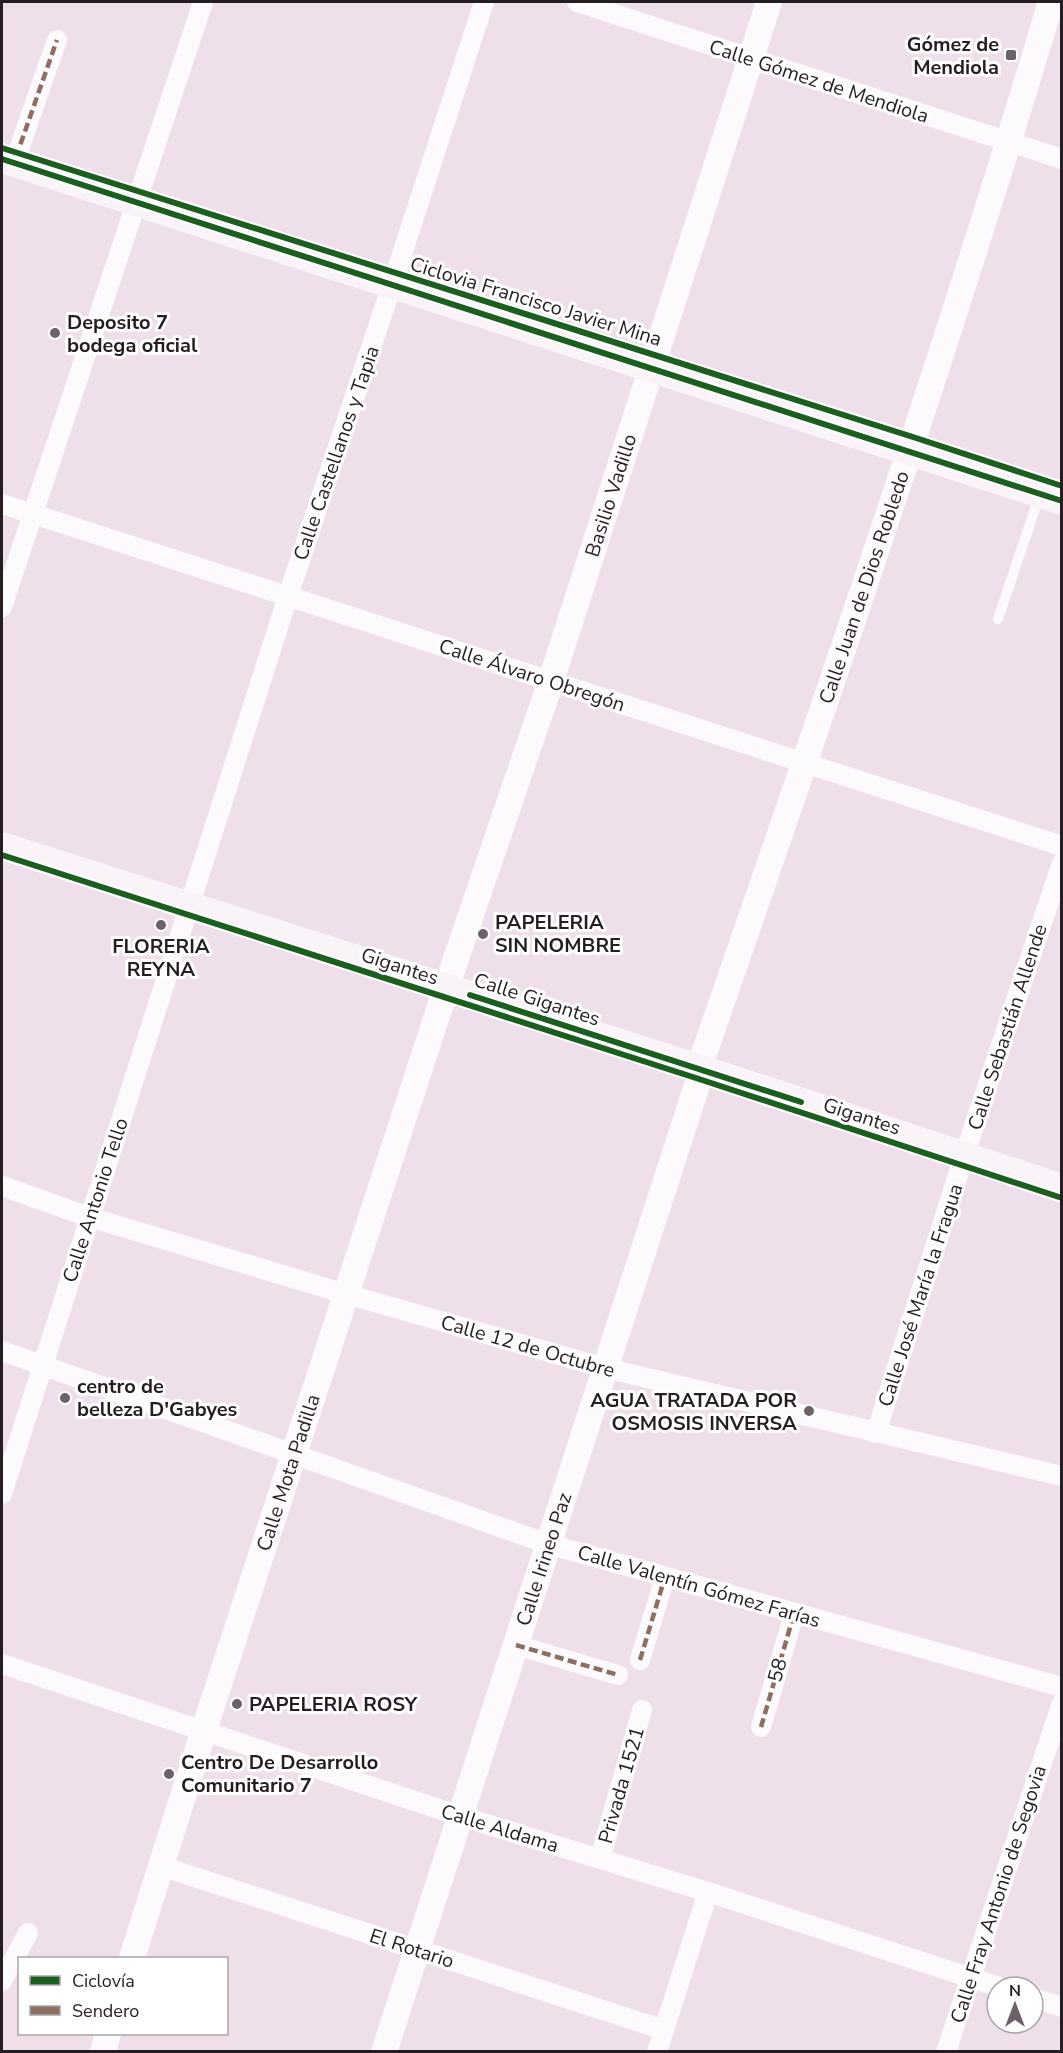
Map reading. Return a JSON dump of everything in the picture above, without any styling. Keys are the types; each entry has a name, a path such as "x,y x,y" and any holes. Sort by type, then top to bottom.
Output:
{"main road":[{"path":"8,161 1051,498"},
{"name":"Calle Gigantes","path":"2,846 699,1068 1062,1188"}],"street":[{"path":"2,608 203,2"},
{"name":"Calle Castellanos y Tapia","path":"189,905 288,596 484,2"},
{"name":"Calle Gómez de Mendiola","path":"577,2 1062,159"},
{"name":"Basilio Vadillo","path":"446,987 551,681 769,2"},
{"name":"Calle Juan de Dios Robledo","path":"699,1068 805,763 908,452 1009,142 1051,2"},
{"path":"8,161 57,40"},
{"name":"Calle Álvaro Obregón","path":"2,504 1062,846"},
{"name":"Calle Sebastián Allende","path":"964,1156 1062,863"},
{"name":"Calle Antonio Tello","path":"2,1494 189,905"},
{"name":"Calle Mota Padilla","path":"133,1957 204,1730 446,987"},
{"name":"Calle Irineo Paz","path":"384,2052 699,1079 699,1068"},
{"name":"Calle José María la Fragua","path":"876,1433 964,1156"},
{"name":"Calle 12 de Octubre","path":"2,1186 89,1217 605,1368 1062,1476"},
{"name":"Calle Valentín Gómez Farías","path":"2,1351 549,1544 1062,1687"},
{"path":"640,1660 665,1577"},
{"name":"58","path":"761,1727 794,1614"},
{"path":"516,1645 618,1675"},
{"name":"Calle Aldama","path":"2,1664 460,1816 985,1982"},
{"name":"Calle Fray Antonio de Segovia","path":"946,2052 1062,1703"},
{"name":"Privada 1521","path":"600,1859 642,1710"},
{"name":"El Rotario","path":"161,1866 664,2030"},
{"path":"657,2052 708,1893"},
{"path":"2,1981 28,1933"},
{"path":"1045,2002 1062,2007"},
{"path":"103,2052 108,2035"}],"lane":[{"path":"998,620 1051,498"}],"marked path":[{"path":"16,157 57,40"},
{"path":"640,1660 665,1577"},
{"path":"761,1727 794,1614"},
{"path":"516,1645 618,1675"}],"cycle path":[{"name":"Ciclovia Francisco Javier Mina","path":"2,148 1062,486"},
{"path":"2,159 1062,501"},
{"name":"Gigantes","path":"2,855 1062,1198"},
{"path":"470,995 801,1102"}],"place":[{"name":"Gómez de Mendiola","path":"1011,55"},
{"name":"Deposito 7 bodega oficial","path":"55,333"},
{"name":"FLORERIA REYNA","path":"161,925"},
{"name":"PAPELERIA SIN NOMBRE","path":"483,934"},
{"name":"centro de belleza D'Gabyes","path":"65,1398"},
{"name":"AGUA TRATADA POR OSMOSIS INVERSA","path":"809,1411"},
{"name":"PAPELERIA ROSY","path":"237,1704"},
{"name":"Centro De Desarrollo Comunitario 7","path":"169,1774"}]}
